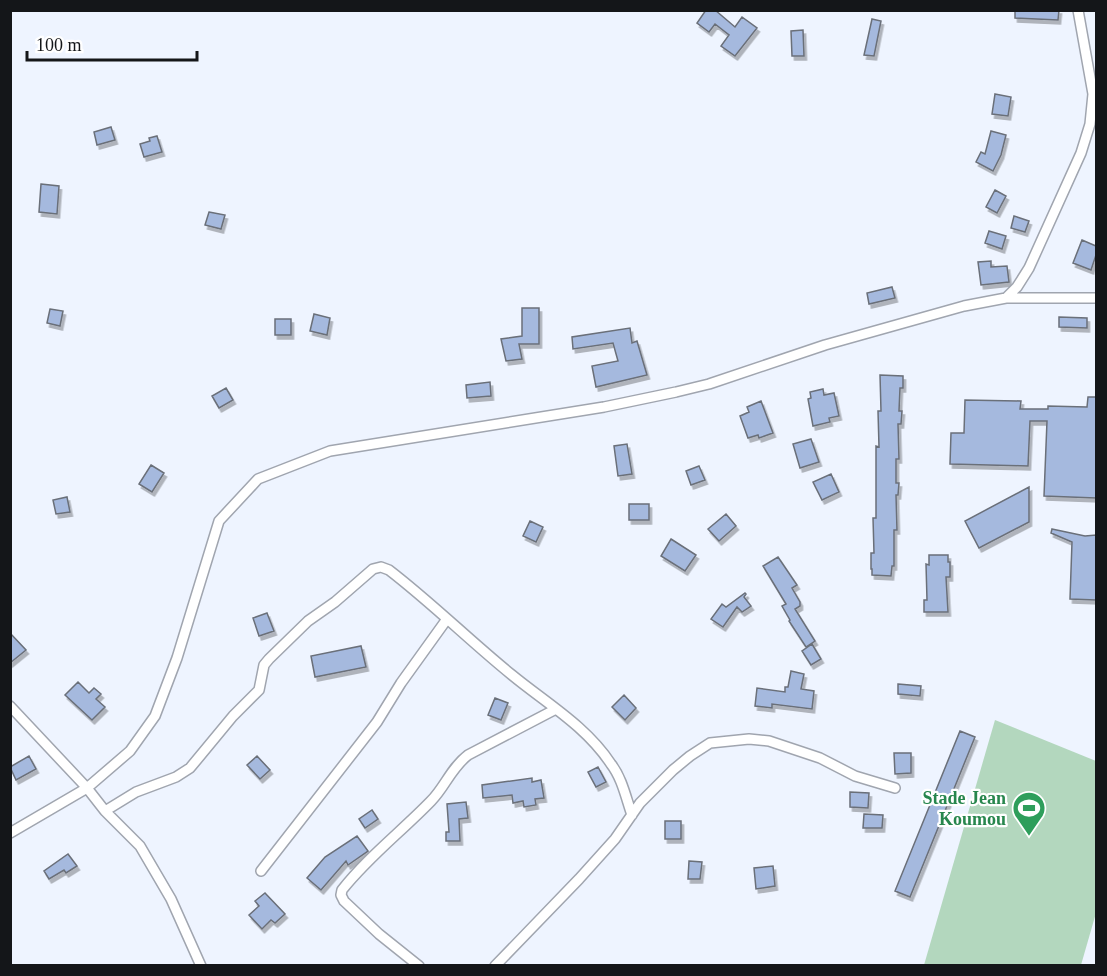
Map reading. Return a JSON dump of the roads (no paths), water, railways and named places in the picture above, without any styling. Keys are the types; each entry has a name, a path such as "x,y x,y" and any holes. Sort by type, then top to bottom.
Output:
{"street":[{"path":"1006,298 1017,287 1029,268 1081,153 1090,124 1093,94 1078,10"},
{"path":"10,833 87,788 130,751 154,716 177,658 219,521 258,479 330,451 604,407 676,392 709,384 825,345 916,318 1006,298 1096,298"},
{"path":"105,811 136,792 176,777 190,768 233,716 259,690 264,665 269,659 308,621 335,602 373,569 381,567 389,570 432,604 511,675 578,726 612,764 632,815"},
{"path":"261,871 377,722 401,683 447,619"},
{"path":"10,706 87,788 105,811 140,846 175,907 201,966"},
{"path":"419,966 379,934 344,901 341,895 342,890 432,800 460,761 556,709"},
{"path":"495,966 615,839 640,803 690,756 710,743 769,741 820,758 855,776 895,788"},
{"path":"627,800 640,803"}],"place":[{"name":"Stade Jean Koumou","path":"1029,837"}]}
